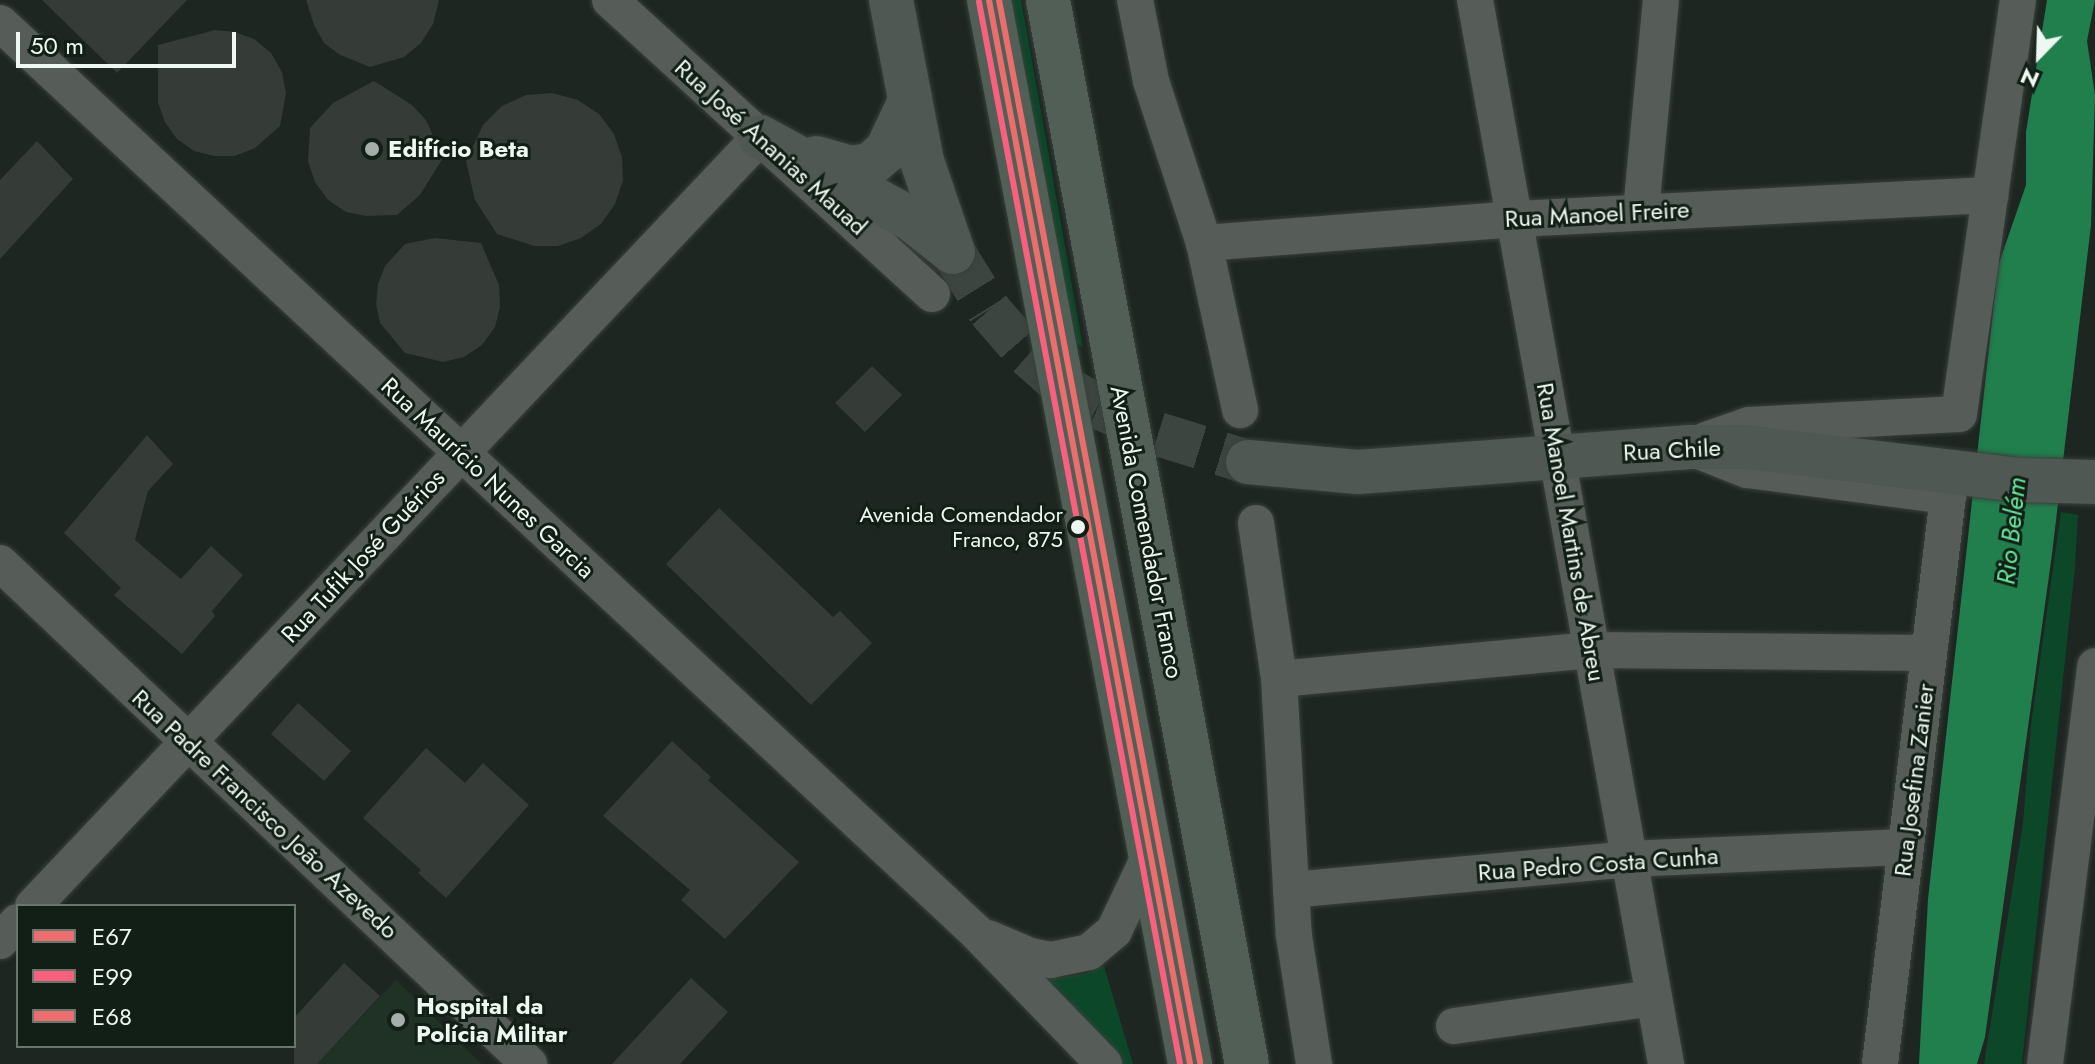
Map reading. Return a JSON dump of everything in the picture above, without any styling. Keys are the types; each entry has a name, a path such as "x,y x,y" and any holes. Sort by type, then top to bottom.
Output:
{"highway":[{"path":"989,0 1190,1064"},
{"name":"Avenida Comendador Franco","path":"1048,0 1247,1064"}],"main road":[{"path":"760,137 911,219 953,252 935,209 891,0"},
{"path":"760,137 831,165 851,168 870,165 887,150 910,101"},
{"name":"Rua Chile","path":"1248,462 1308,470 1358,472 1687,447 1796,450 2018,480 2095,482"}],"street":[{"name":"Rua José Ananias Mauad","path":"610,0 932,294"},
{"path":"1135,0 1151,81 1204,243 1240,410"},
{"name":"Rua Manoel Martins de Abreu","path":"1475,0 1666,1064"},
{"path":"1641,211 1661,0"},
{"path":"1687,447 1749,425 1959,414 2018,0"},
{"name":"Rua Maurício Nunes Garcia","path":"0,23 976,932 1104,1064"},
{"name":"Rua Tufik José Guérios","path":"35,904 760,137"},
{"name":"Rua Manoel Freire","path":"1204,243 1641,211 1990,195"},
{"name":"Rua Josefina Zanier","path":"1687,447 1747,470 1948,496 1880,1064"},
{"path":"1256,523 1279,679 1297,963 1314,1064"},
{"name":"Rua Padre Francisco João Azevedo","path":"0,563 529,1064"},
{"path":"1279,679 1592,650 1929,653"},
{"path":"2045,1064 2095,666"},
{"name":"Rua Pedro Costa Cunha","path":"1291,890 1629,859 1906,847"},
{"name":"Rua Maurício Nunes Garcia","path":"976,932 1008,948 1041,958 1073,957 1089,952 1114,931 1150,855"},
{"path":"0,941 16,924"},
{"path":"1454,1026 1654,998"}],"shaded area":[{"path":"995,0 1021,0 1083,347 1057,334"},
{"path":"2061,512 2078,515 2075,567 2022,1064 1984,1064 2023,823 2031,725"},
{"path":"1104,966 1133,1064 1118,1064 1032,981 1085,974"},
{"name":"Hospital da Polícia Militar","path":"396,980 462,1045 482,1064 317,1064"}],"water":[{"name":"Rio Belém","path":"2047,0 2095,0 2087,41 2095,95 2091,225 2052,554 1985,1037 1977,1064 1919,1064 1928,899 1998,266 2026,185 2026,132"}],"building":[{"path":"42,0 187,0 117,73"},
{"path":"306,0 439,0 433,24 421,43 404,57 370,67 340,55 324,43"},
{"path":"215,30 235,32 254,39 271,53 282,72 286,93 280,126 255,148 235,156 214,156 194,151 177,139 165,122 158,103 158,45"},
{"name":"Edifício Beta","path":"374,81 412,105 426,120 443,158 420,195 397,215 366,216 346,212 328,200 315,182 308,161 310,128 333,103"},
{"path":"552,93 578,100 599,114 614,134 622,157 623,181 615,204 601,224 581,238 558,246 534,246 497,234 475,200 466,161 483,125 502,106 526,95"},
{"path":"37,141 73,179 0,259 0,180"},
{"path":"435,238 481,243 499,285 500,307 495,327 482,345 464,357 443,362 405,353 380,323 376,304 378,284 385,266 405,244"},
{"path":"872,366 902,395 865,432 835,403"},
{"path":"147,435 173,464 148,491 135,540 181,579 211,546 243,575 212,611 215,616 182,654 114,595 121,588 64,533"},
{"path":"719,508 833,617 840,611 872,643 811,705 666,564"},
{"path":"298,703 351,751 324,781 271,734"},
{"path":"672,741 711,777 708,780 799,862 725,939 681,900 690,890 603,816"},
{"path":"426,748 465,783 483,763 529,805 446,898 418,873 421,870 363,818"},
{"path":"344,963 380,996 317,1064 294,1064 296,1016"},
{"path":"691,978 728,1012 680,1064 612,1064"}],"tunnel":[{"path":"953,252 989,310 1028,355 1064,387 1098,407 1158,434 1248,462"}],"transit line":[{"name":"E67","path":"989,0 1190,1064"},
{"name":"E68","path":"999,0 1200,1062"},
{"name":"E99","path":"979,2 1180,1064"}],"place":[{"name":"Edifício Beta","path":"372,149"},
{"name":"Avenida Comendador Franco, 875","path":"1078,527"},
{"name":"Hospital da Polícia Militar","path":"398,1020"}]}
